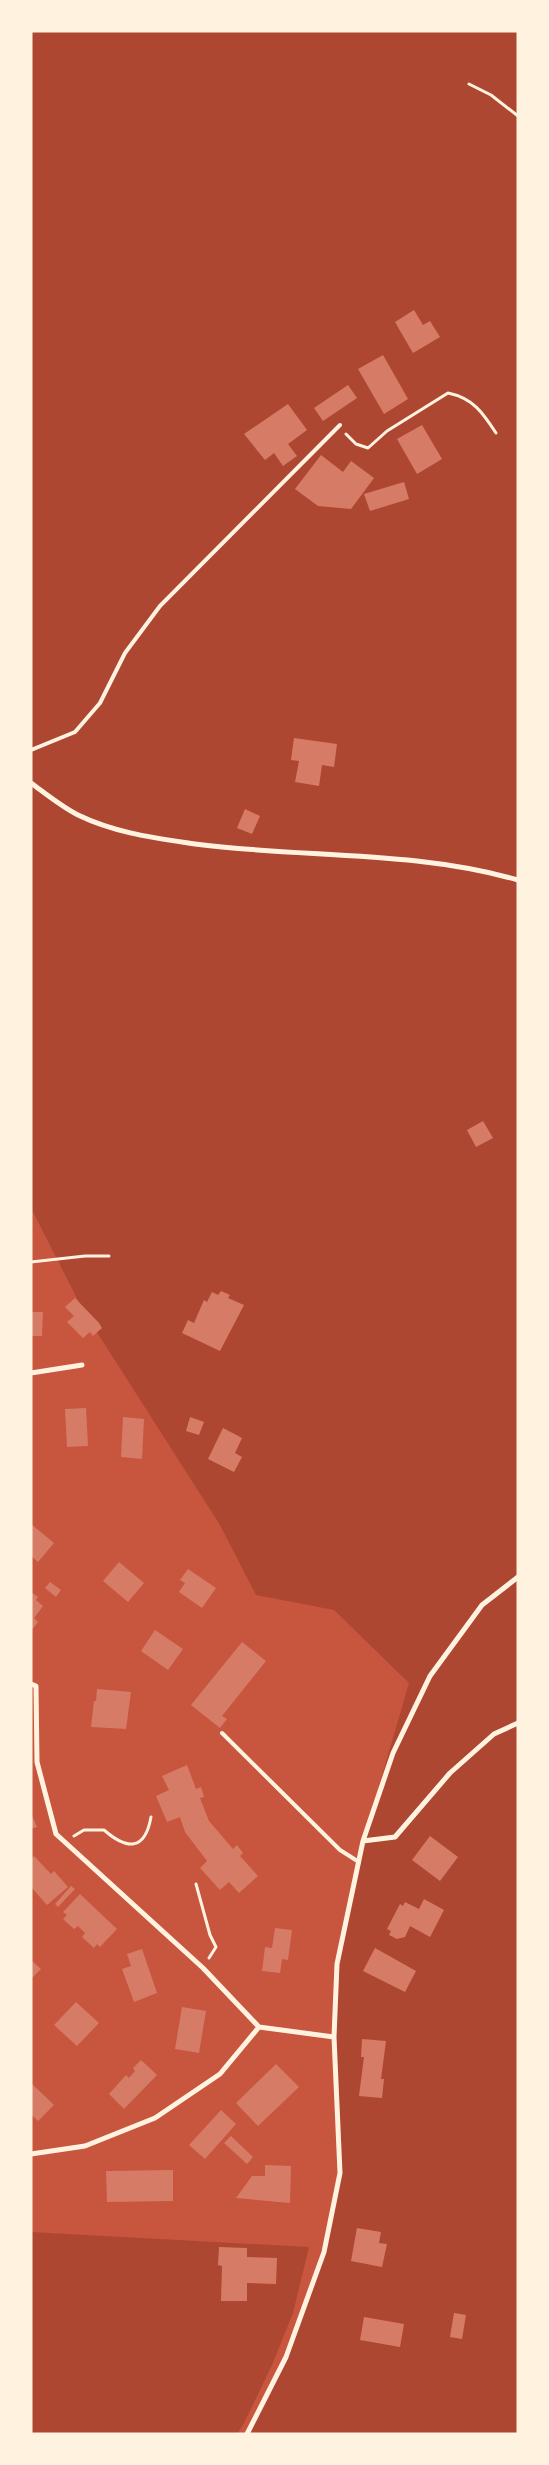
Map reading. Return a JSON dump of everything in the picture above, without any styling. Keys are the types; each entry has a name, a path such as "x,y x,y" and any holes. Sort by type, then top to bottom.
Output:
{"street":[{"path":"31,783 77,815 112,828 150,838 236,849 414,860 461,867 518,880"},
{"path":"31,1373 82,1364"},
{"path":"247,2434 286,2357 324,2252 340,2174 334,2037 337,1964 363,1841 393,1753 430,1676 482,1605 518,1577"},
{"path":"31,1684 36,1686 37,1762 56,1834 203,1968 259,2028 334,2037"},
{"path":"363,1841 395,1837 450,1773 494,1734 518,1723"},
{"path":"31,2154 85,2146 155,2118 220,2074 259,2028"}],"lane":[{"path":"31,750 75,732 100,704 124,653 160,606 340,425"},
{"path":"222,1734 340,1850 359,1862"}],"path":[{"path":"469,84 491,95 518,116"},
{"path":"340,425 356,444 368,448 387,430 448,393 459,395 474,403 496,433"},
{"path":"31,1262 85,1256 109,1256"},
{"path":"64,1842 84,1830 104,1830 116,1840 130,1846 139,1843 149,1830 151,1817"},
{"path":"196,1884 210,1935 216,1947 203,1968"}],"shaded area":[{"path":"31,31 518,31 518,2434 247,2434 286,2357 324,2252 340,2173 334,2037 337,1964 363,1841 409,1683 334,1610 256,1595 220,1525 84,1312 31,1208"},
{"path":"31,2232 309,2247 293,2313 272,2365 237,2434 31,2434"}],"building":[{"path":"414,310 423,325 430,321 440,337 413,353 395,322"},
{"path":"383,355 408,399 384,414 358,369"},
{"path":"348,385 357,398 323,421 314,408"},
{"path":"288,404 307,430 288,444 297,456 283,466 274,453 265,460 244,434"},
{"path":"422,425 442,459 417,474 397,439"},
{"path":"321,455 343,472 351,461 374,478 351,509 318,506 295,489"},
{"path":"404,482 409,499 370,511 364,494"},
{"path":"294,738 337,744 334,767 322,765 319,786 295,782 299,761 291,760"},
{"path":"245,809 260,816 252,834 237,828"},
{"path":"483,1121 493,1138 476,1147 467,1130"},
{"path":"221,1291 230,1295 228,1298 244,1305 220,1351 182,1333 188,1320 194,1323 204,1300 207,1302 212,1292 218,1295"},
{"path":"75,1298 102,1328 93,1336 90,1332 83,1338 67,1322 74,1316 65,1307"},
{"path":"31,1312 43,1312 42,1336 31,1336"},
{"path":"86,1408 88,1446 67,1447 65,1409"},
{"path":"123,1417 144,1419 142,1459 121,1457"},
{"path":"190,1417 204,1422 199,1435 186,1431"},
{"path":"223,1428 242,1438 235,1453 242,1457 234,1472 208,1459"},
{"path":"31,1524 54,1543 38,1562 31,1556"},
{"path":"119,1562 144,1583 128,1602 103,1581"},
{"path":"188,1569 216,1588 202,1608 179,1592 185,1583 180,1580"},
{"path":"50,1582 61,1590 56,1597 45,1588"},
{"path":"31,1592 38,1597 36,1600 43,1606 34,1618 38,1622 31,1631"},
{"path":"155,1630 183,1649 168,1670 141,1651"},
{"path":"242,1642 266,1661 222,1716 227,1719 220,1728 191,1705"},
{"path":"97,1689 131,1692 126,1729 91,1727"},
{"path":"187,1765 196,1789 201,1787 204,1797 200,1798 209,1821 233,1849 237,1845 243,1853 240,1856 258,1876 239,1893 229,1882 220,1890 200,1868 207,1861 185,1832 180,1817 167,1822 156,1796 169,1790 162,1776"},
{"path":"31,1813 37,1827 31,1829"},
{"path":"430,1836 458,1857 440,1881 412,1860"},
{"path":"34,1856 51,1874 54,1871 68,1887 47,1905 31,1887 31,1859"},
{"path":"71,1886 75,1889 58,1907 55,1904"},
{"path":"80,1894 117,1929 100,1947 97,1944 94,1948 82,1937 85,1933 78,1926 74,1929 63,1919 67,1915 63,1912"},
{"path":"424,1899 444,1910 430,1937 410,1926 405,1937 397,1939 389,1935 391,1931 387,1929 400,1904 403,1906 405,1902 419,1909"},
{"path":"275,1928 292,1930 288,1960 282,1959 280,1973 262,1971 265,1947 272,1948"},
{"path":"375,1948 416,1971 405,1992 363,1971"},
{"path":"142,1949 157,1993 134,2002 122,1969 131,1966 127,1954"},
{"path":"31,1960 41,1969 31,1979"},
{"path":"76,2002 99,2023 77,2046 54,2025"},
{"path":"182,2007 206,2011 199,2053 175,2049"},
{"path":"362,2039 386,2041 381,2079 384,2079 382,2098 359,2096 364,2057 361,2057"},
{"path":"141,2060 157,2075 124,2109 109,2094 126,2075 129,2078 135,2071 133,2068"},
{"path":"276,2064 299,2087 258,2126 236,2103"},
{"path":"31,2083 54,2105 38,2121 31,2114"},
{"path":"221,2110 236,2124 205,2159 189,2145"},
{"path":"231,2136 253,2157 247,2164 224,2143"},
{"path":"265,2165 291,2166 290,2203 236,2198 252,2176 265,2176"},
{"path":"173,2170 173,2201 107,2202 106,2171"},
{"path":"357,2228 381,2232 379,2243 387,2244 382,2267 351,2261"},
{"path":"219,2247 247,2248 247,2257 277,2258 276,2284 247,2283 247,2301 221,2301 222,2266 218,2265"},
{"path":"454,2313 466,2315 462,2339 450,2337"},
{"path":"364,2317 404,2324 400,2347 360,2340"}]}
